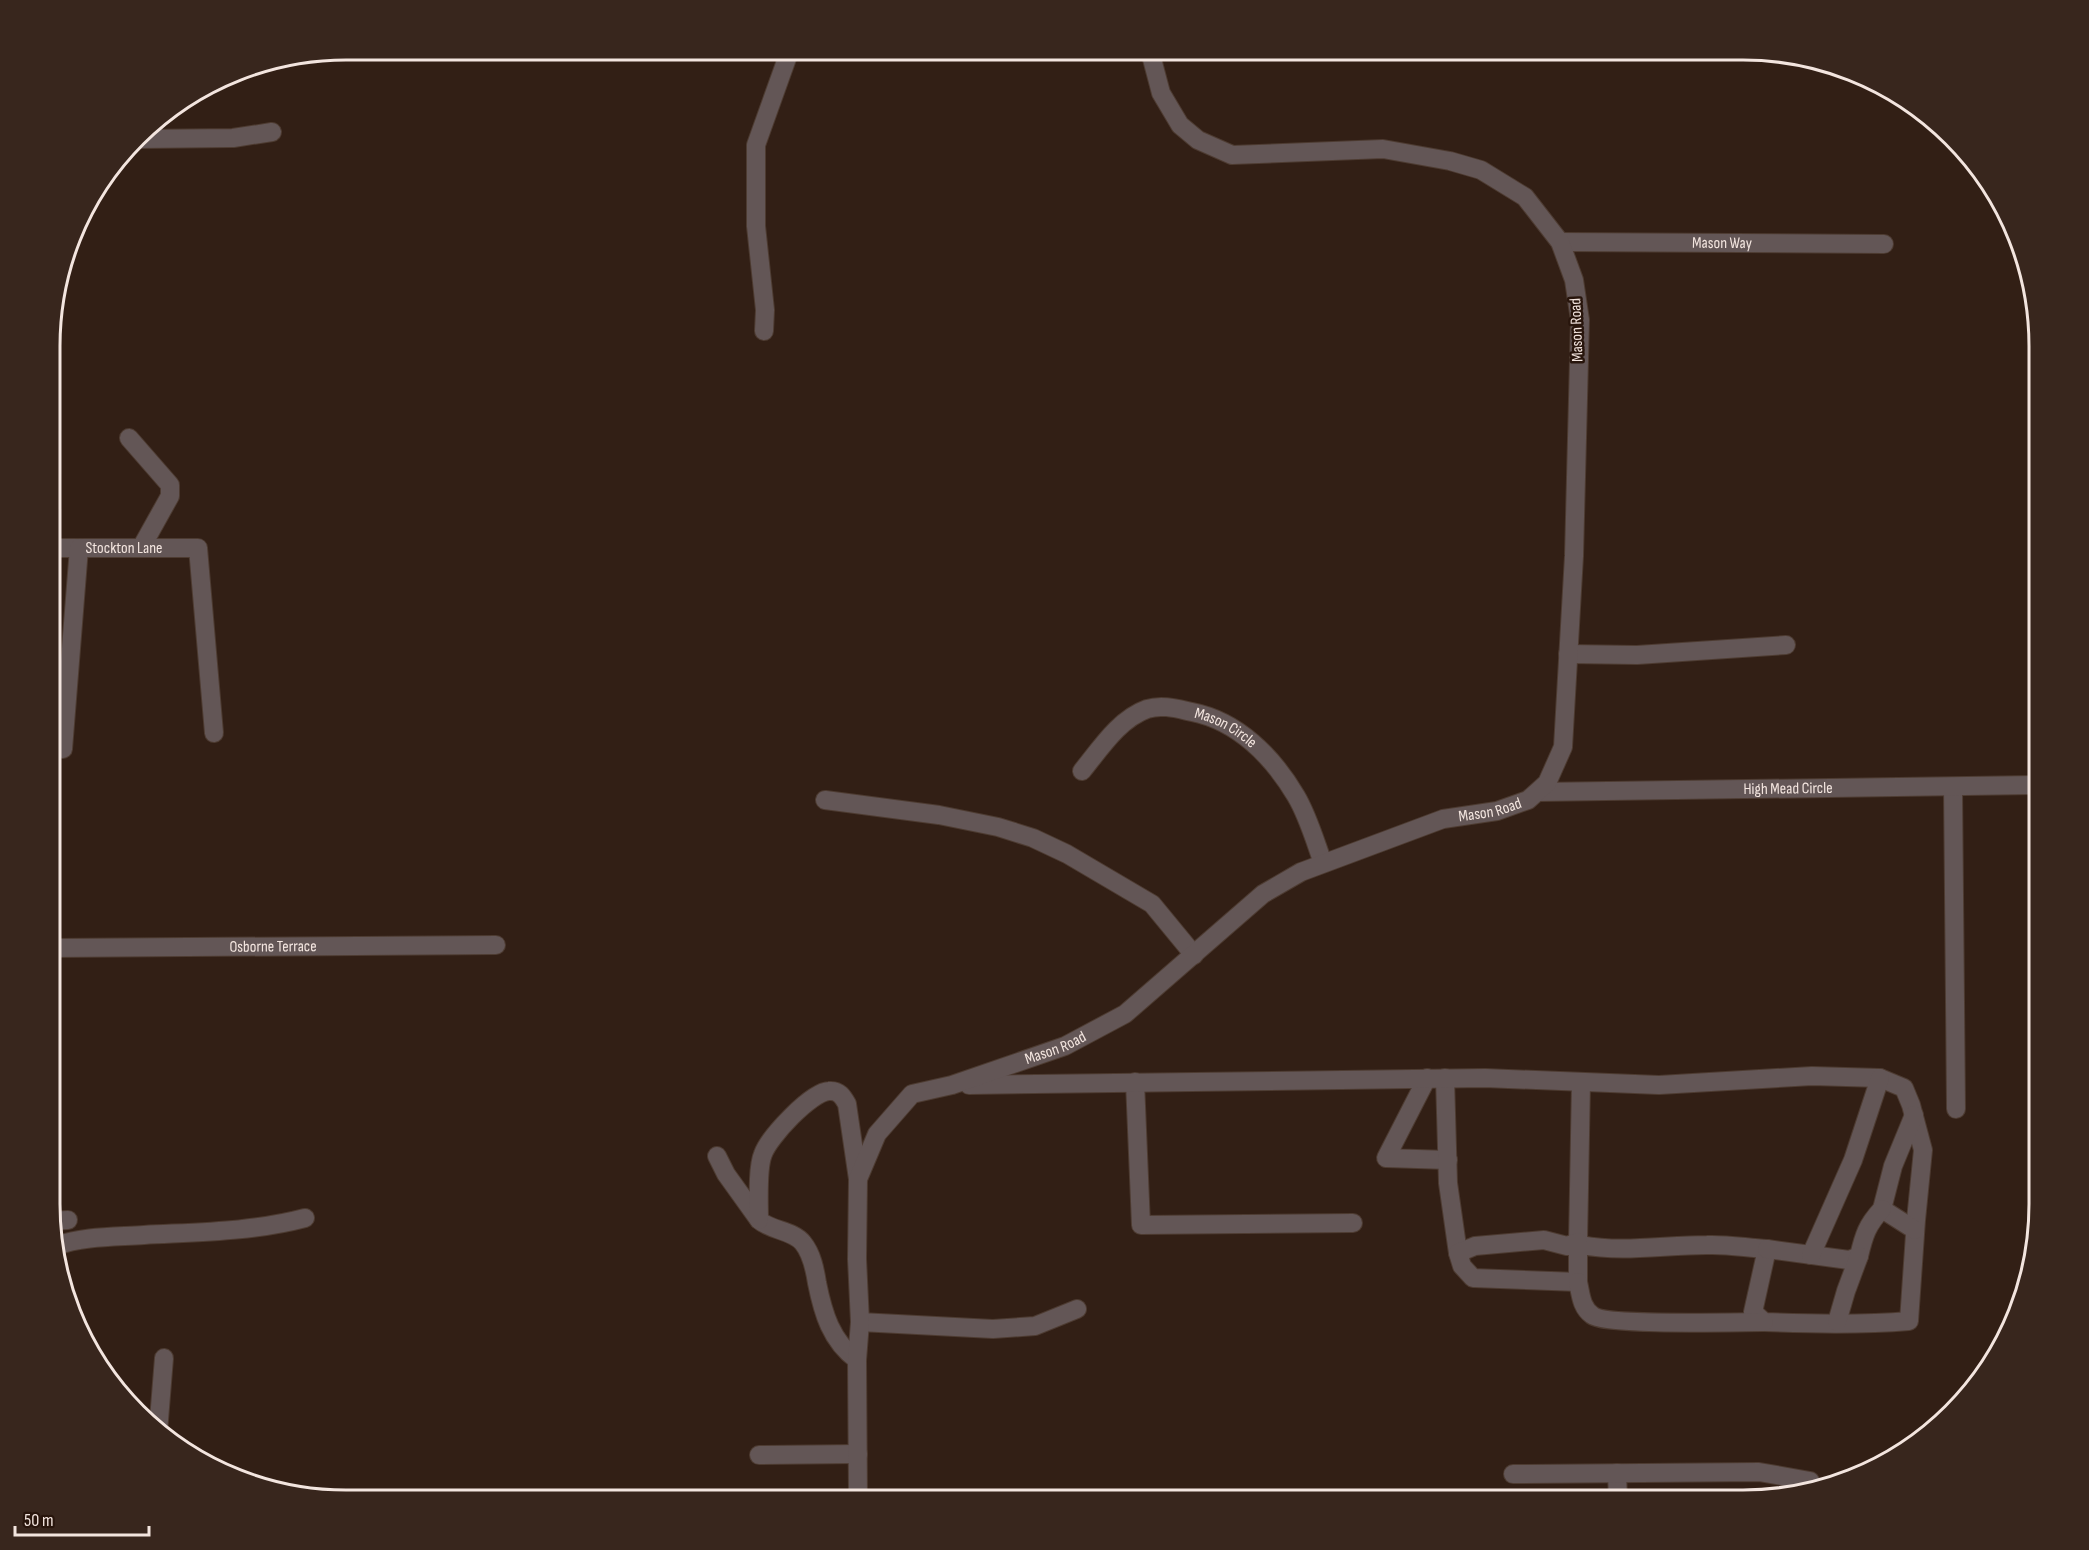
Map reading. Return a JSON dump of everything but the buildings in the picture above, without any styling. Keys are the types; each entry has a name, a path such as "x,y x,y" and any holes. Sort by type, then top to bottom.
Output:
{"street":[{"path":"764,332 765,310 756,226 756,145 786,60"},
{"name":"Mason Road","path":"858,1490 857,1360 860,1322 857,1259 858,1179 877,1134 912,1094 952,1085 1065,1046 1125,1014 1263,894 1301,872 1443,819 1497,811 1528,800 1547,783 1563,747 1574,556 1580,320 1574,280 1560,242 1525,197 1480,170 1450,161 1383,149 1232,155 1198,140 1180,125 1161,93 1153,60"},
{"path":"149,139 233,138 272,132"},
{"name":"Mason Way","path":"1560,242 1884,244"},
{"path":"129,438 170,485 170,496 141,548"},
{"name":"Stockton Lane","path":"60,548 198,548 214,733"},
{"path":"63,749 79,548"},
{"path":"1568,654 1637,655 1786,645"},
{"name":"Mason Circle","path":"1082,771 1106,740 1128,720 1148,709 1170,707 1206,714 1241,734 1270,758 1297,797 1323,863"},
{"name":"High Mead Circle","path":"1538,792 2029,785"},
{"path":"1953,787 1956,1109"},
{"path":"825,800 939,814 998,827 1033,838 1067,854 1152,904 1194,955"},
{"name":"Osborne Terrace","path":"60,948 496,945"},
{"path":"952,1085 1436,1078 1530,1078 1659,1085 1812,1076 1880,1078 1904,1088 1923,1150 1909,1321 1863,1325 1838,1322 1625,1322 1594,1317 1582,1305 1578,1282 1581,1082"},
{"path":"1436,1078 1386,1158 1448,1160"},
{"path":"1436,1078 1448,1160 1448,1183 1462,1266 1473,1278 1578,1282"},
{"path":"1811,1255 1853,1160 1880,1078"},
{"path":"1135,1082 1141,1226 1353,1223"},
{"path":"759,1220 761,1157 768,1142 796,1113 820,1094 830,1091 838,1092 847,1104 858,1179"},
{"path":"1838,1322 1864,1236 1870,1222 1882,1209 1893,1166 1914,1115"},
{"path":"717,1156 726,1174 759,1220 792,1235 805,1245 815,1271 827,1322 843,1348 857,1360"},
{"path":"1882,1209 1915,1230"},
{"path":"62,1244 123,1236 240,1230 279,1225 305,1218"},
{"path":"1458,1253 1475,1246 1510,1242 1544,1240 1567,1246 1578,1242"},
{"path":"1578,1242 1581,1245 1603,1249 1625,1250 1708,1245 1849,1260 1859,1256"},
{"path":"1764,1322 1753,1312 1767,1250"},
{"path":"860,1322 993,1329 1035,1326 1077,1310"},
{"path":"159,1421 164,1358"},
{"path":"759,1455 858,1454"},
{"path":"1513,1474 1759,1472 1810,1482"},
{"path":"1617,1473 1618,1490"}]}
